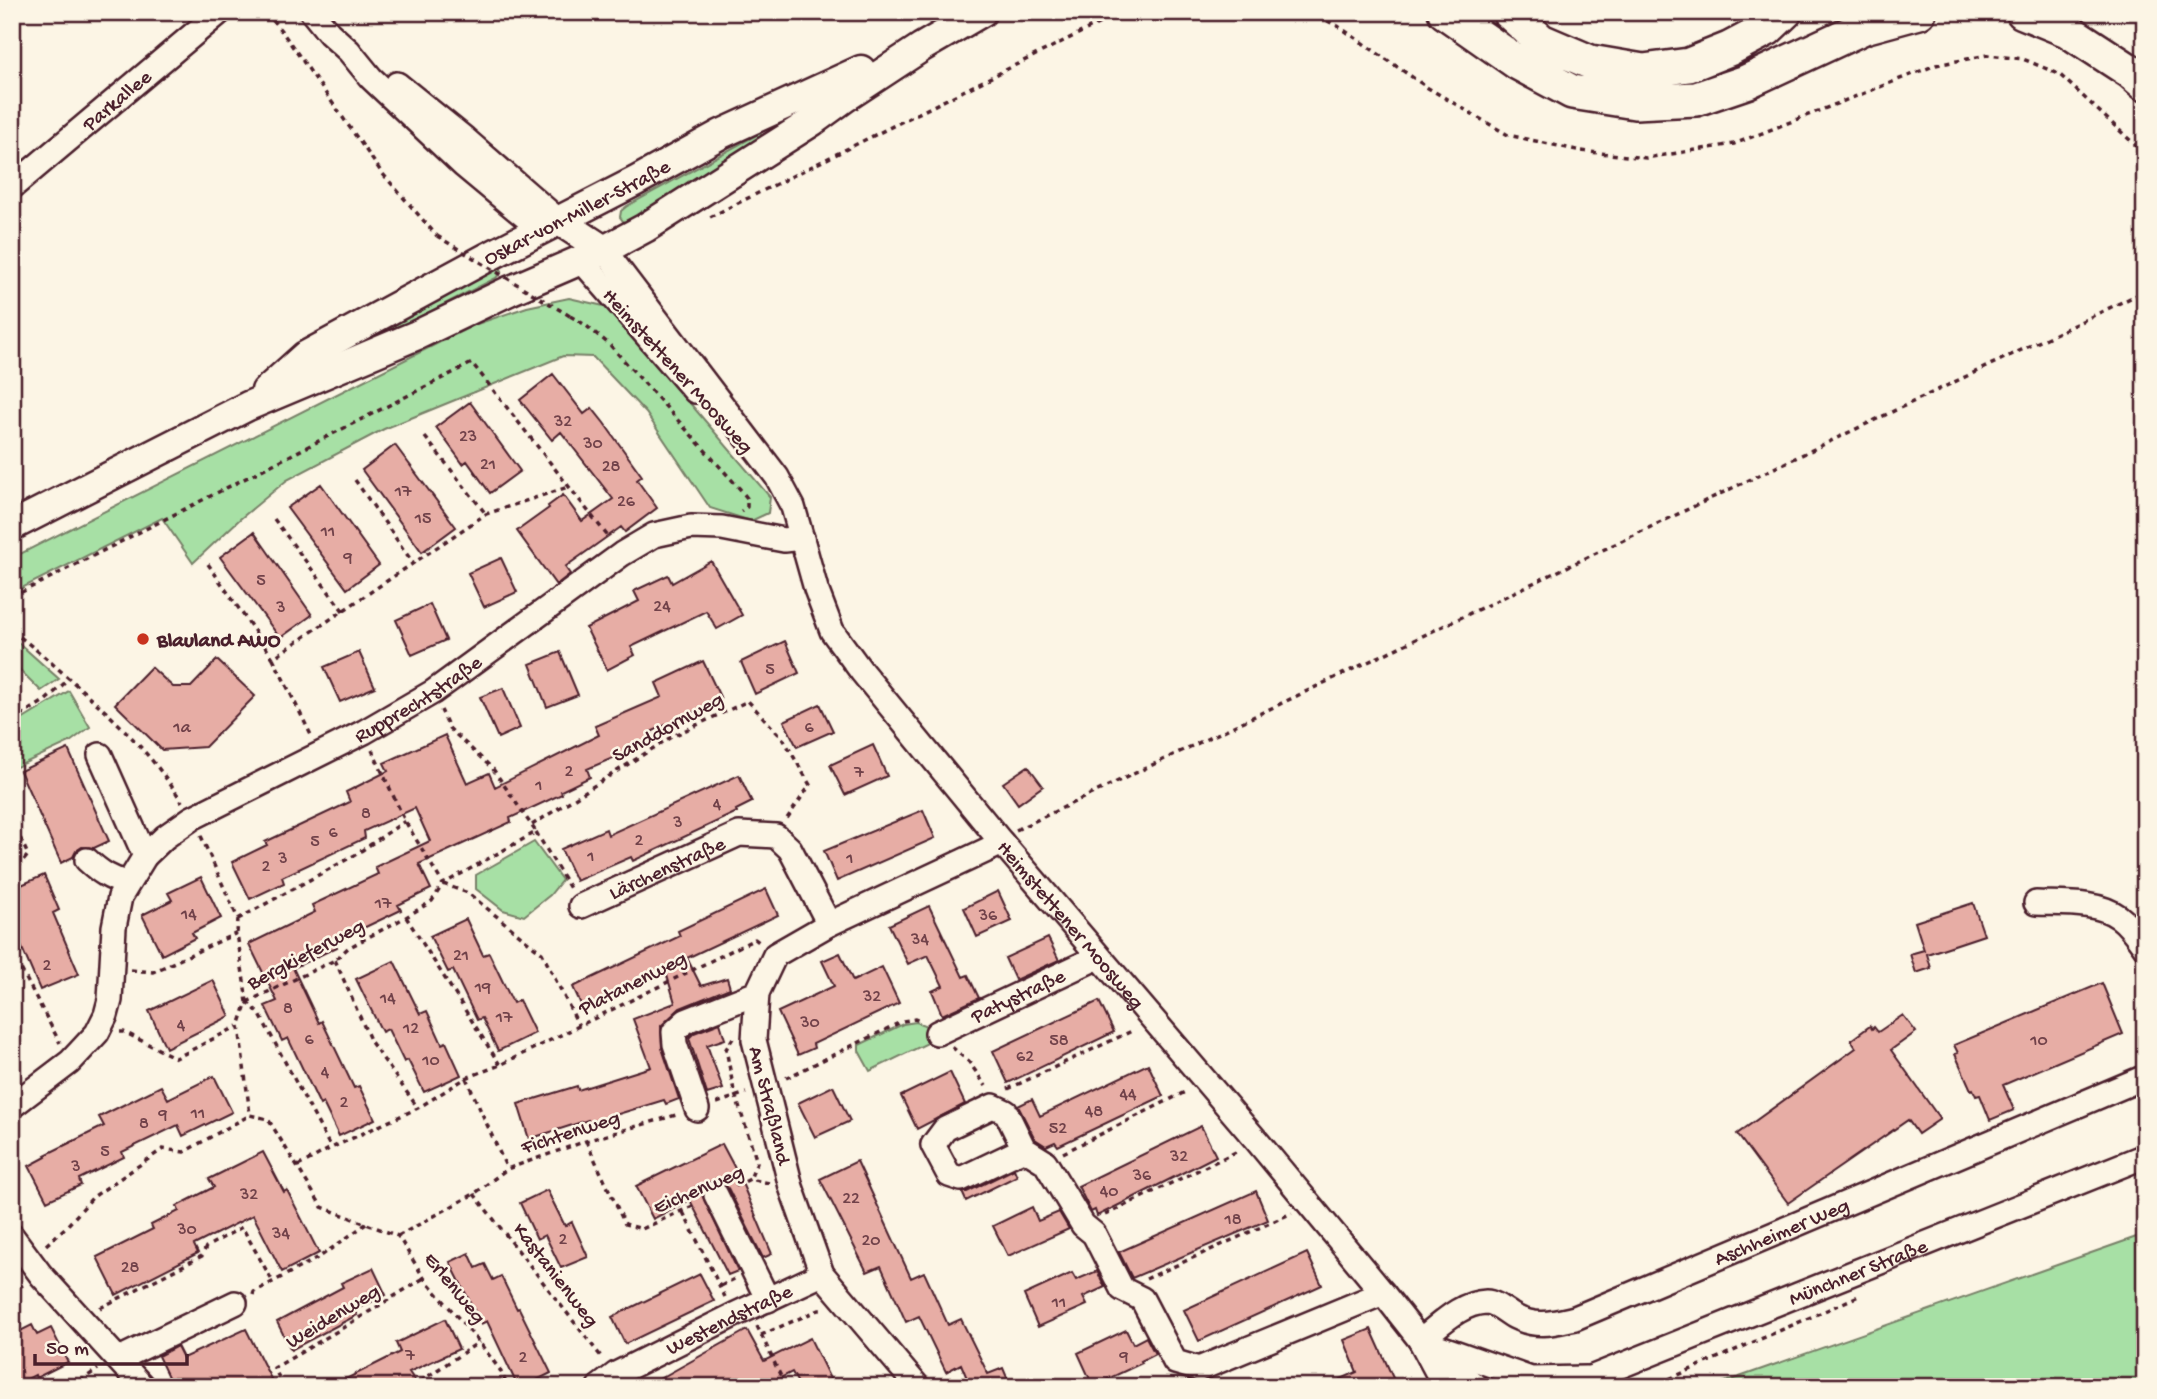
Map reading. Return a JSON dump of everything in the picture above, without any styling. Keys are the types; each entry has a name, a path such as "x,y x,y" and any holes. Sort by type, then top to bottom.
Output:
{"highway":[{"path":"1445,12 1518,63 1572,92 1635,102 1696,99 1746,82 1864,27 1919,12"},
{"path":"1508,12 1541,41 1590,62 1643,71 1689,65 1729,49 1767,29 1785,12"},
{"path":"2023,12 2067,30 2130,71 2145,85"},
{"path":"2085,12 2145,70"}],"main road":[{"name":"Oskar-von-Miller-Straße","path":"12,526 248,406 406,340 509,291 593,256 645,228 813,121 922,47 982,12"},
{"name":"Oskar-von-Miller-Straße","path":"248,406 305,356 549,225 721,134 879,62 922,47"},
{"path":"549,225 593,256"}],"street":[{"name":"Parkallee","path":"12,187 220,12"},
{"path":"312,12 370,78 464,166 549,225"},
{"name":"Heimstettener Moosweg","path":"593,256 777,477 793,507 816,589 832,631 862,672 1000,841 1257,1141 1383,1293 1420,1340 1446,1387"},
{"name":"Rupprechtstraße","path":"12,1106 71,1062 97,1033 110,1000 114,927 120,897 145,856 166,836 192,818 364,732 433,692 622,554 654,535 691,527 722,528 784,540 802,538"},
{"path":"100,755 145,856"},
{"name":"Lärchenstraße","path":"581,906 739,834 775,836"},
{"path":"775,836 790,849 829,925"},
{"path":"775,955 829,925 1000,841"},
{"path":"87,860 101,873 128,883"},
{"path":"2036,903 2101,908 2118,915 2145,947"},
{"name":"Am Straßland","path":"775,955 749,996 754,1040 791,1186 822,1274 918,1387"},
{"name":"Patystraße","path":"937,1033 1098,957"},
{"path":"697,1109 675,1044 674,1032 686,1021 749,996"},
{"name":"Aschheimer Weg","path":"1420,1340 1469,1305 1489,1302 1518,1319 1543,1325 1575,1318 2145,1077"},
{"path":"1024,1149 1045,1162 1083,1225 1094,1234 1122,1289 1142,1300 1175,1362 1199,1369 1383,1293"},
{"name":"Münchner Straße","path":"1568,1387 2145,1156"},
{"path":"716,1195 750,1308"},
{"path":"12,1236 29,1261 143,1387"},
{"name":"Westendstraße","path":"607,1380 822,1274"},
{"path":"119,1359 235,1303"},
{"path":"1420,1340 1531,1379 1591,1378"},
{"name":"Heimstettener Moosweg","path":"1420,1340 1477,1387"}],"path":[{"path":"266,12 382,173 437,236 583,324 609,344 747,498 747,507 739,513"},
{"path":"703,220 1122,12"},
{"path":"2079,93 2145,154"},
{"path":"1000,841 2145,291"},
{"path":"12,597 472,363 622,554"},
{"path":"425,437 486,514"},
{"path":"355,480 413,563"},
{"path":"273,659 486,514 568,487"},
{"path":"274,519 344,612"},
{"path":"208,564 273,659 320,752"},
{"path":"12,631 124,727 166,776 192,818 239,919 355,855 405,821"},
{"path":"12,720 46,700 69,679"},
{"path":"433,692 449,728 493,769 532,825 581,906"},
{"name":"Sanddornweg","path":"532,825 671,737 748,701 784,740 810,785 775,836"},
{"path":"364,732 405,821 443,884 468,893 542,953 579,1027"},
{"path":"12,820 29,855 12,875"},
{"name":"Bergkieferweg","path":"239,919 237,933 247,1002 335,960 348,948 432,901 443,884 536,832"},
{"path":"406,917 500,1065"},
{"path":"111,969 153,971 237,933"},
{"name":"Platanenweg","path":"298,1166 418,1108 466,1079 579,1027 755,939 775,955"},
{"path":"12,952 71,1062"},
{"path":"335,960 371,1042 418,1108"},
{"path":"749,996 738,1030 726,1049 736,1096 757,1162 750,1179"},
{"path":"250,1115 239,1026 247,1002 259,1013 331,1148"},
{"name":"Fichtenweg","path":"398,1236 474,1194 507,1169 586,1141 777,1083 903,1021 915,1019 929,1025 969,1062 993,1096"},
{"path":"1006,1090 1153,1021"},
{"path":"97,1033 124,1032 176,1058 239,1026"},
{"path":"466,1079 507,1169"},
{"path":"1045,1162 1205,1082"},
{"path":"29,1261 66,1227 93,1197 163,1149 184,1152 250,1115 268,1119 322,1207 398,1236"},
{"name":"Eichenweg","path":"586,1141 625,1224 642,1229 750,1179 791,1186"},
{"path":"1083,1225 1257,1141"},
{"name":"Kastanienweg","path":"474,1194 607,1380"},
{"path":"1122,1289 1310,1205"},
{"path":"683,1212 750,1308 786,1387"},
{"path":"235,1303 253,1300 254,1292 321,1256 366,1224"},
{"path":"82,1320 94,1310 202,1256 205,1247 242,1227 273,1282"},
{"name":"Erlenweg","path":"398,1236 424,1278 479,1342 500,1370 508,1387"},
{"name":"Weidenweg","path":"284,1387 274,1368 424,1278"},
{"path":"1651,1387 1872,1290"},
{"path":"761,1335 819,1310 829,1311"},
{"path":"412,1387 479,1342"},
{"path":"72,1387 99,1368 119,1359"}],"green space":[{"path":"760,133 762,136 625,224 620,217 621,211 627,206"},
{"path":"499,265 502,271 496,278 333,361 326,359"},
{"path":"569,298 608,307 770,497 768,513 751,521 710,508 646,413 593,357 563,356 384,429 287,480 193,563 162,518 12,593 12,558 474,325 527,307"},
{"path":"12,637 59,679 41,691 12,662"},
{"path":"69,691 90,727 70,742 12,769 12,726"},
{"path":"534,842 562,880 550,895 524,916 503,910 476,889 476,875"},
{"path":"916,1022 927,1026 938,1038 870,1071 859,1051 859,1045 903,1024"},
{"path":"2145,1234 2145,1387 1711,1387"}],"building":[{"path":"553,374 584,414 592,408 604,423 642,476 637,480 657,508 625,532 621,527 565,567 570,574 556,585 517,531 563,495 582,521 613,499 561,432 552,440 520,400"},
{"path":"470,402 520,471 490,493 467,461 463,464 436,427"},
{"path":"395,445 456,527 422,552 362,470"},
{"path":"321,484 379,565 347,589 287,508"},
{"path":"254,532 312,615 280,638 220,557"},
{"path":"501,558 517,592 484,607 468,573"},
{"path":"711,561 742,615 717,629 706,611 631,647 635,655 607,670 586,628 639,601 634,591 668,575 672,583"},
{"path":"430,604 446,640 412,655 396,620"},
{"path":"785,641 799,673 755,694 741,662"},
{"path":"359,652 375,687 340,702 324,667"},
{"path":"560,652 578,695 547,707 530,664"},
{"path":"217,660 255,696 205,747 162,750 115,704 151,667 173,687 191,687"},
{"path":"703,661 721,699 651,732 655,740 587,769 590,777 561,791 562,794 510,818 511,822 419,864 431,889 398,905 401,910 334,942 337,947 293,968 354,1088 359,1086 375,1119 339,1136 323,1103 320,1105 288,1038 282,1041 265,1006 277,1001 249,944 315,912 312,905 378,874 375,867 430,841 415,808 364,831 365,838 282,877 284,883 250,899 232,862 267,845 265,842 350,802 346,792 388,771 384,763 445,735 467,783 489,773 495,787 599,735 595,726 662,697 656,683"},
{"path":"503,688 520,728 498,738 480,697"},
{"path":"820,704 833,731 797,747 784,721"},
{"path":"873,745 887,776 845,795 830,765"},
{"path":"68,749 109,841 94,848 82,847 73,857 61,863 20,771"},
{"path":"1028,766 1043,786 1018,804 1003,783"},
{"path":"739,775 752,802 736,810 737,812 633,861 631,857 576,881 561,849 606,829 608,835"},
{"path":"923,810 935,838 837,881 824,851"},
{"path":"44,875 59,910 53,913 79,974 40,990 12,925 12,889"},
{"path":"201,877 221,918 192,933 195,938 162,955 142,915 172,900 168,893"},
{"path":"766,889 778,915 687,958 701,986 727,978 730,988 680,1008 661,1026 662,1048 679,1099 666,1104 664,1100 589,1123 588,1120 529,1139 518,1104 577,1086 578,1090 651,1067 633,1019 675,1003 666,972 584,1011 573,987 680,936 678,931"},
{"path":"998,891 1012,921 977,937 964,908"},
{"path":"1973,903 1984,935 1927,954 1931,968 1916,973 1910,954 1924,950 1915,922"},
{"path":"929,906 963,977 968,975 979,998 942,1015 932,991 943,986 928,955 908,964 889,925"},
{"path":"466,919 483,955 489,953 513,1003 519,1000 535,1033 498,1051 482,1018 477,1020 453,970 448,972 430,936"},
{"path":"1048,938 1059,960 1015,980 1005,958"},
{"path":"840,953 853,981 882,967 899,1003 813,1044 814,1048 798,1055 778,1012 834,986 822,961"},
{"path":"394,961 420,1014 427,1011 442,1044 446,1042 461,1075 424,1092 408,1060 404,1062 388,1029 382,1032 356,979"},
{"path":"213,980 230,1016 166,1048 149,1011"},
{"path":"2102,983 2123,1034 2003,1085 2014,1110 1990,1120 1980,1095 1976,1096 1973,1089 1971,1090 1955,1054 1958,1053 1954,1045"},
{"path":"1099,1001 1114,1032 1008,1083 993,1051"},
{"path":"1903,1015 1916,1032 1891,1050 1940,1119 1918,1134 1908,1120 1788,1203 1737,1134 1856,1048 1851,1040 1870,1026 1878,1032"},
{"path":"720,1023 725,1039 707,1045 723,1089 707,1094 689,1038 694,1033"},
{"path":"1148,1064 1163,1096 1058,1146 1055,1142 1046,1146 1035,1139 1018,1106 1032,1099 1040,1116"},
{"path":"950,1072 965,1104 917,1129 901,1096"},
{"path":"214,1076 232,1112 183,1136 178,1125 122,1152 124,1157 79,1179 81,1185 47,1201 29,1166 46,1157 45,1155 104,1126 99,1117 161,1086 168,1099"},
{"path":"833,1086 850,1121 815,1137 798,1103"},
{"path":"1201,1126 1216,1156 1097,1216 1095,1210 1091,1212 1078,1186"},
{"path":"722,1144 739,1176 772,1254 763,1258 728,1188 718,1181 710,1182 702,1195 738,1271 728,1275 690,1200 653,1219 636,1186"},
{"path":"263,1152 284,1192 287,1190 319,1253 282,1272 253,1215 194,1245 198,1253 116,1295 97,1257 153,1229 151,1225 179,1211 177,1206 214,1187 209,1179"},
{"path":"857,1161 911,1278 924,1272 948,1325 961,1319 988,1374 1003,1368 1011,1387 961,1387 969,1383 961,1364 946,1372 919,1316 906,1322 881,1266 867,1272 820,1179"},
{"path":"1014,1169 1017,1176 966,1201 962,1192"},
{"path":"547,1190 565,1226 572,1222 588,1257 561,1268 545,1235 537,1239 520,1203"},
{"path":"1256,1191 1268,1220 1132,1278 1119,1252"},
{"path":"1032,1207 1038,1221 1059,1212 1069,1229 1008,1256 993,1226"},
{"path":"469,1253 476,1268 485,1264 493,1280 501,1276 551,1373 518,1387 487,1321 481,1324 450,1262"},
{"path":"1307,1253 1322,1285 1199,1341 1184,1310"},
{"path":"373,1268 386,1295 354,1310 357,1315 291,1350 277,1322 343,1287 341,1283"},
{"path":"1097,1271 1105,1287 1083,1297 1087,1305 1038,1327 1024,1295 1072,1273 1076,1280"},
{"path":"700,1274 714,1301 625,1344 612,1317"},
{"path":"445,1319 459,1349 409,1372 415,1381 404,1387 330,1387 400,1352 396,1343"},
{"path":"32,1325 37,1335 51,1328 68,1362 12,1387 12,1335"},
{"path":"246,1329 275,1387 176,1387 158,1356 177,1346 183,1358"},
{"path":"1371,1329 1397,1387 1323,1387 1357,1372 1344,1340"},
{"path":"747,1330 764,1361 810,1338 834,1387 800,1387 792,1372 763,1387 645,1387"},
{"path":"1126,1330 1133,1344 1146,1337 1155,1354 1093,1386 1078,1353"}],"place":[{"name":"Blauland AWO","path":"143,639"}]}
